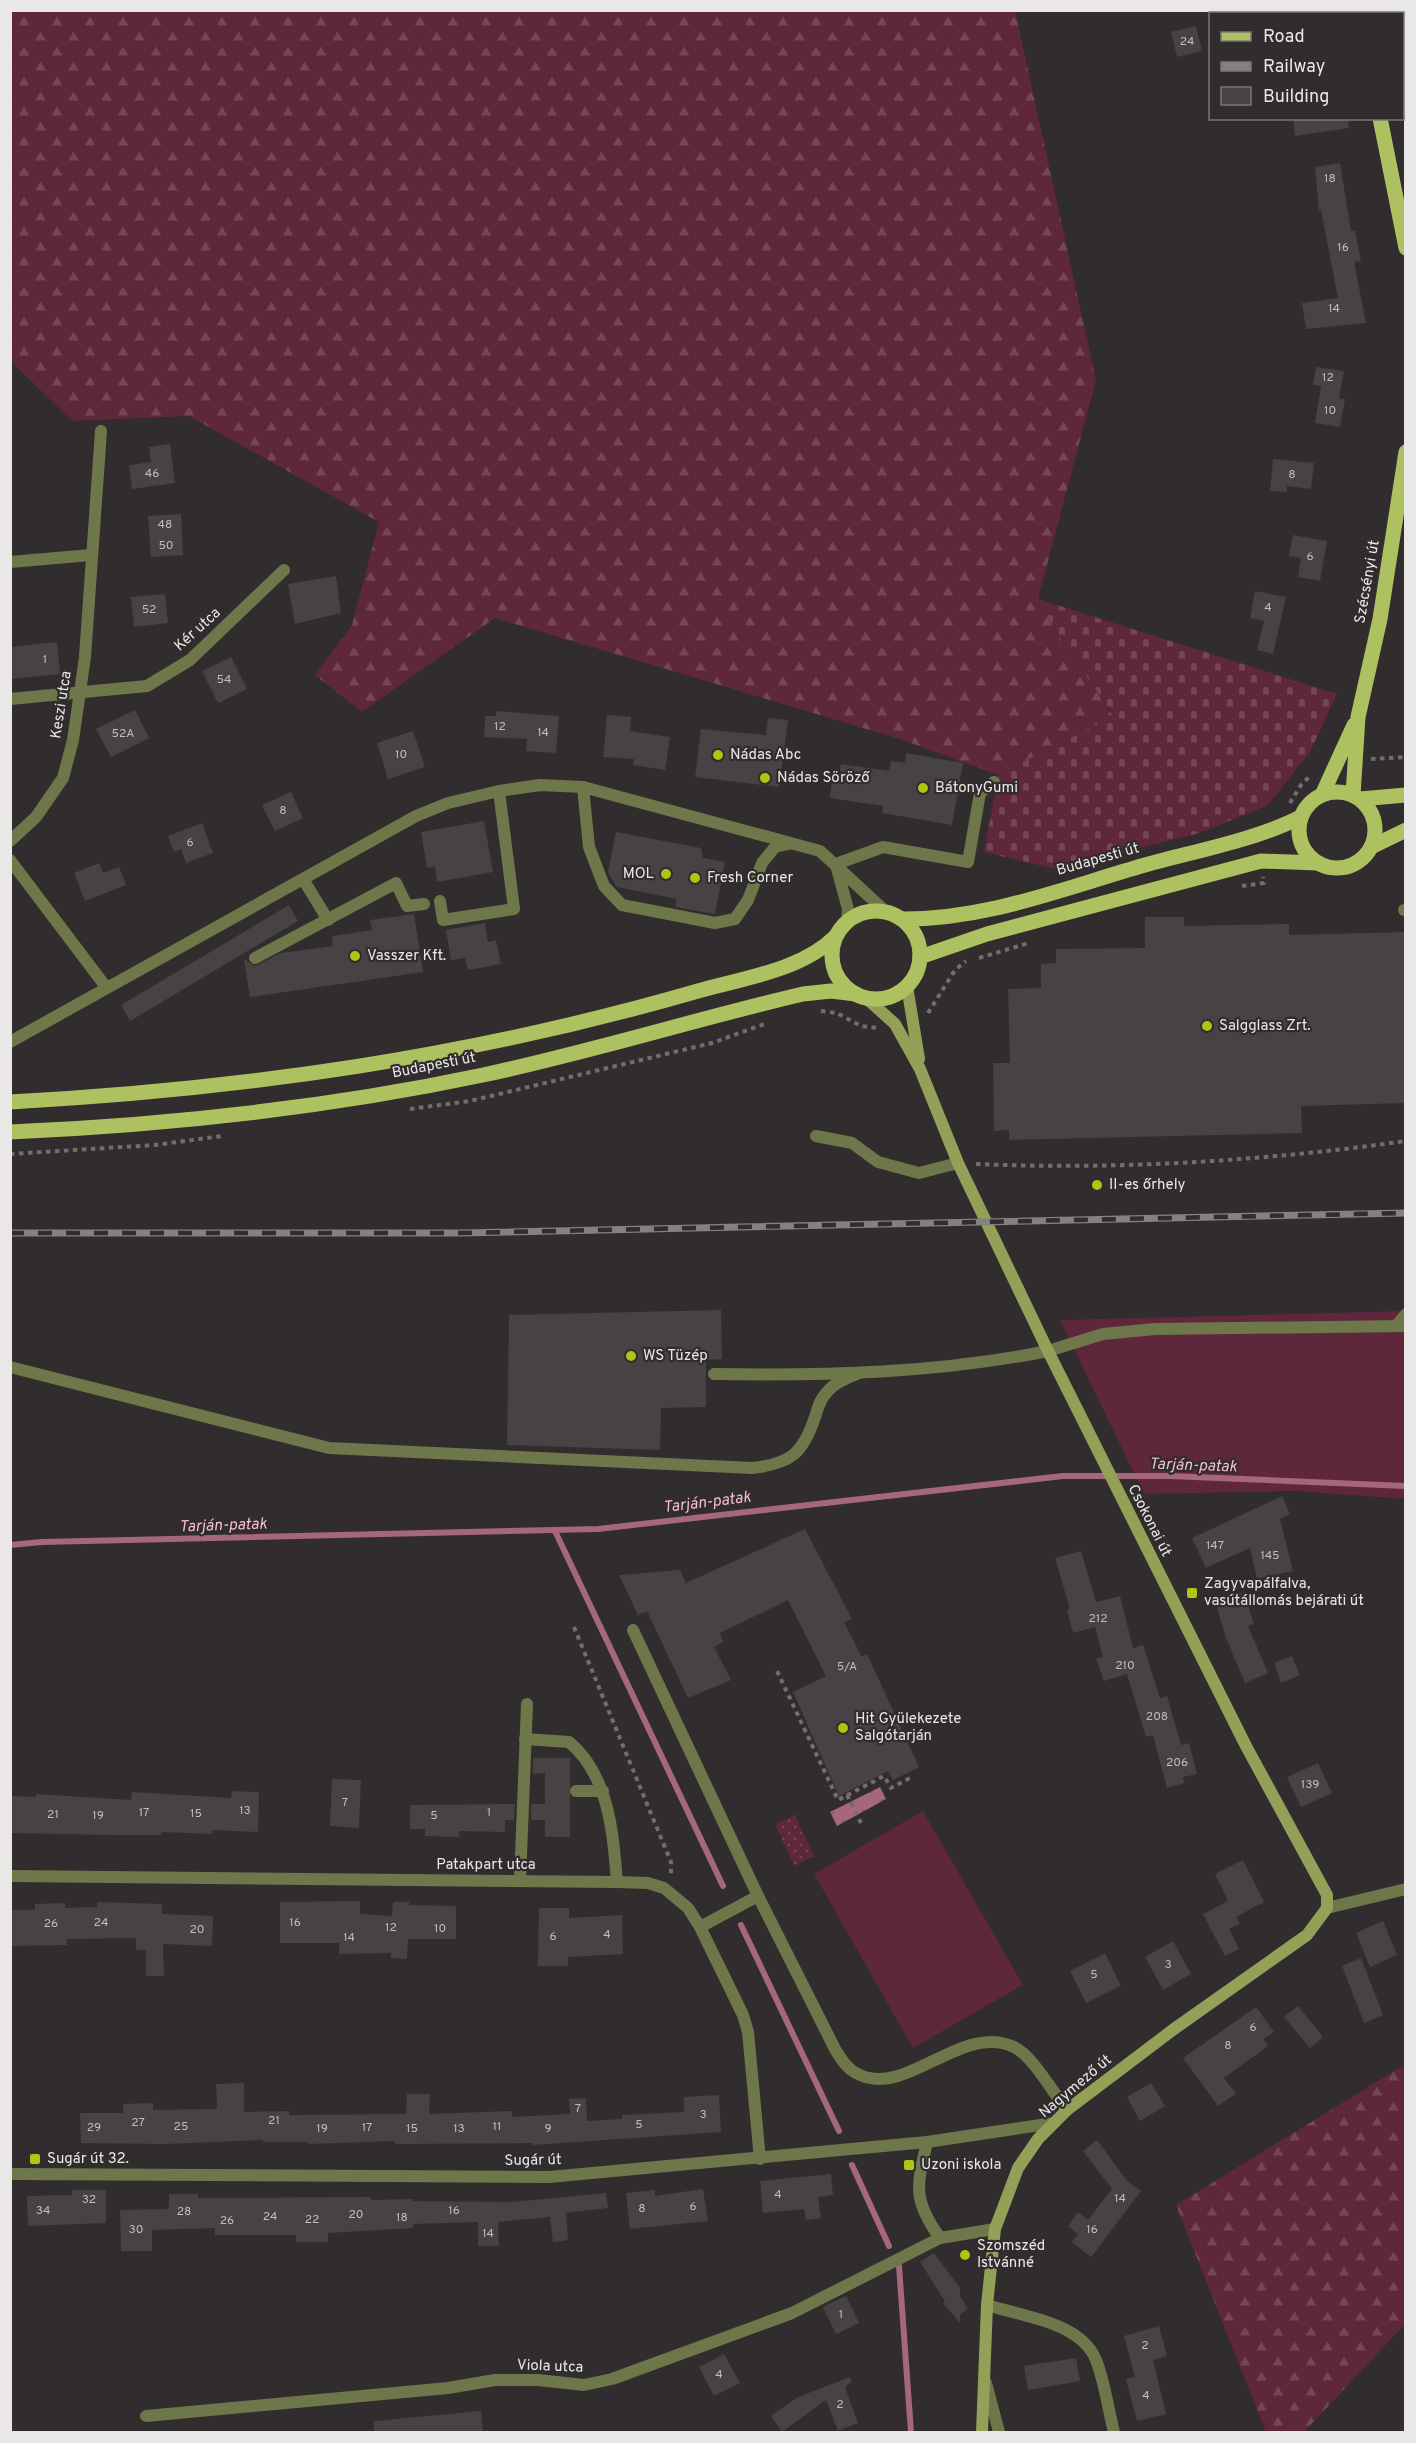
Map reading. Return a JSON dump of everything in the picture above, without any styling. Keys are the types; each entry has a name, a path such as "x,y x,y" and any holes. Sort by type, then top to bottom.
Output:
{"main road":[{"path":"1380,120 1406,248"},
{"name":"Szécsényi út","path":"1322,795 1358,717 1380,619 1406,452"},
{"name":"Szécsényi út","path":"1357,797 1358,717"},
{"path":"1406,795 1357,797 1332,792 1322,795 1309,804 1301,817 1301,843 1305,851 1318,863 1330,868 1354,865 1371,847 1406,830"},
{"path":"1357,797 1370,811 1375,825 1371,847"},
{"name":"Budapesti út","path":"901,919 938,919 985,912 1214,846 1301,817"},
{"path":"920,957 987,934 1261,861 1318,863"},
{"path":"860,996 887,998 907,986 916,973 920,957 917,940 901,919 885,911 865,912 847,921 836,936 832,955 836,974 848,989 895,1024 920,1069"},
{"name":"Budapesti út","path":"10,1102 230,1086 352,1069 456,1050 637,1009 788,965 826,946 836,936"},
{"path":"907,986 920,1069"},
{"name":"Budapesti út","path":"10,1132 99,1128 232,1116 355,1099 482,1075 804,994 831,992 860,996"},
{"name":"Csokonai út","path":"920,1069 958,1163 1048,1352 1246,1746 1320,1878 1327,1895 1327,1908"},
{"name":"Nagymező út","path":"982,2433 987,2305 995,2229 1018,2168 1038,2139 1067,2110 1174,2029 1307,1935 1327,1908"}],"street":[{"name":"Keszi utca","path":"10,841 36,817 63,778 81,693 101,431"},
{"path":"10,562 91,555"},
{"name":"Kér utca","path":"10,699 147,686 190,660 284,570"},
{"path":"836,864 883,847 968,862 980,793 994,782"},
{"path":"10,1042 416,816 448,803 499,791 540,785 583,787 820,851 885,911"},
{"path":"583,787 589,847 604,886 622,905 716,923 735,919 748,900 762,863 775,847 788,844"},
{"path":"440,901 443,920 514,909 499,791"},
{"path":"10,860 106,987"},
{"path":"836,864 848,909 847,921"},
{"path":"303,879 328,920"},
{"path":"255,958 396,883 407,906 424,904"},
{"path":"816,1136 852,1143 878,1162 919,1173 958,1163"},
{"path":"714,1374 819,1376 859,1373 1048,1352 1103,1334 1146,1329 1401,1326 1406,1314"},
{"path":"10,1367 329,1448 752,1468 780,1464 797,1453 805,1443 820,1401 828,1390 859,1373"},
{"path":"633,1630 758,1896 836,2051 856,2074 877,2079 889,2078 970,2045 1001,2043 1016,2048 1026,2056 1067,2110"},
{"path":"520,1881 527,1704"},
{"path":"525,1739 569,1742 588,1760 603,1791 615,1850 617,1881"},
{"path":"576,1791 603,1791"},
{"name":"Patakpart utca","path":"10,1876 648,1883 671,1893 688,1908 743,2015 748,2032 760,2159"},
{"path":"1327,1908 1406,1890"},
{"path":"699,1927 758,1896"},
{"name":"Sugár út","path":"10,2174 549,2177 927,2142 1054,2123"},
{"path":"927,2142 917,2186 927,2219 940,2238"},
{"name":"Viola utca","path":"146,2416 448,2388 495,2380 538,2380 584,2385 612,2379 792,2313 940,2238 995,2229"},
{"path":"987,2305 1060,2328 1077,2337 1089,2348 1100,2373 1114,2433"},
{"name":"Nagymező út","path":"984,2376 999,2433"}],"path":[{"path":"1358,759 1406,757"},
{"path":"912,1018 929,1012 955,970 966,961"},
{"path":"813,1010 837,1013 874,1030 895,1024"},
{"path":"470,1101 712,1043 770,1021"},
{"path":"958,1163 1088,1168 1309,1155 1406,1141"},
{"path":"573,1627 671,1862 671,1893"},
{"path":"777,1671 838,1800 884,1776 891,1788 908,1779 905,1774"},
{"path":"848,1795 861,1823"}],"green space":[{"path":"10,11 1015,11 1096,380 1038,599 1057,634 1114,717 998,775 900,739 495,618 362,712 315,675 352,625 379,522 189,416 72,421 11,361"},
{"path":"1038,599 1337,694 1310,752 1268,805 1200,833 1055,869 984,852 998,775 1114,716 1057,634"},
{"path":"1405,1311 1405,1499 1295,1491 1144,1494 1060,1320"},
{"path":"923,1811 1023,1985 913,2048 814,1874"},
{"path":"795,1815 814,1856 794,1866 775,1824"},
{"path":"1405,2067 1405,2324 1304,2432 1266,2432 1176,2205 1399,2068"}],"water":[{"path":"880,1787 886,1799 837,1826 830,1812"}],"building":[{"path":"1196,26 1202,51 1177,57 1171,32"},
{"path":"1293,120 1348,120 1349,128 1295,136"},
{"path":"1340,163 1351,231 1355,230 1361,261 1354,262 1366,323 1306,329 1302,303 1338,298 1321,210 1319,211 1315,167"},
{"path":"1316,367 1344,371 1339,398 1345,399 1340,427 1315,423 1321,386 1313,385"},
{"path":"170,444 175,483 132,489 129,465 151,462 149,447"},
{"path":"1273,459 1314,463 1311,489 1287,486 1287,492 1270,491"},
{"path":"181,514 183,555 151,557 148,516"},
{"path":"1293,535 1327,541 1320,581 1298,577 1301,558 1289,556"},
{"path":"336,576 341,613 295,624 288,584"},
{"path":"1255,591 1286,597 1273,654 1257,650 1264,621 1250,618"},
{"path":"165,594 168,623 134,627 131,597"},
{"path":"57,642 60,674 10,679 10,647"},
{"path":"231,657 247,689 218,703 202,671"},
{"path":"135,710 149,738 111,757 96,729"},
{"path":"496,711 559,716 556,753 526,751 527,739 484,737 485,716 496,716"},
{"path":"607,715 631,717 630,731 670,737 665,770 633,765 634,759 603,757"},
{"path":"768,718 788,720 779,787 695,777 701,729 766,735"},
{"path":"413,731 425,767 388,779 377,743"},
{"name":"BátonyGumi","path":"906,753 963,763 952,825 882,813 883,806 830,798 832,781 838,782 841,764 889,771 891,761 905,763"},
{"path":"291,792 303,818 275,831 262,805"},
{"path":"484,821 493,872 437,882 435,867 427,868 421,832"},
{"path":"202,823 213,853 186,863 181,849 174,852 168,836"},
{"name":"MOL","path":"616,832 701,848 703,858 725,862 715,914 675,907 677,899 617,887 608,873"},
{"path":"99,863 103,873 119,867 126,885 85,901 74,873"},
{"path":"289,905 298,921 130,1021 121,1005"},
{"name":"Vasszer Kft.","path":"414,914 423,972 250,997 244,959 255,966 281,953 333,946 332,936 372,930 370,920"},
{"name":"Salgglass Zrt.","path":"1145,917 1184,917 1184,926 1289,924 1289,935 1406,932 1406,1103 1301,1106 1302,1133 1009,1140 1009,1130 994,1131 993,1063 1010,1063 1008,989 1041,988 1041,964 1056,963 1056,949 1145,948"},
{"path":"485,923 488,942 496,940 501,964 468,970 465,958 451,960 446,930"},
{"path":"721,1310 722,1359 706,1360 706,1407 661,1408 660,1450 507,1445 509,1315"},
{"path":"1282,1496 1290,1514 1280,1519 1293,1571 1257,1579 1250,1548 1206,1568 1192,1538"},
{"path":"805,1529 852,1619 844,1622 862,1657 867,1654 919,1767 893,1780 888,1771 839,1796 793,1692 826,1676 788,1600 720,1633 723,1642 714,1647 731,1680 688,1698 647,1611 638,1615 619,1575 680,1570 686,1583"},
{"path":"1081,1551 1096,1602 1120,1596 1133,1648 1143,1645 1160,1698 1167,1696 1181,1745 1189,1743 1197,1774 1183,1777 1184,1783 1167,1788 1153,1735 1146,1737 1127,1674 1104,1681 1096,1659 1103,1657 1095,1627 1073,1633 1067,1610 1070,1609 1055,1558"},
{"path":"1244,1593 1254,1624 1248,1626 1268,1673 1245,1683 1226,1638 1215,1601"},
{"path":"1292,1656 1300,1675 1281,1683 1274,1663"},
{"path":"533,1758 570,1758 570,1837 545,1837 545,1820 531,1820 531,1804 545,1804 545,1773 533,1774"},
{"path":"1318,1763 1332,1793 1301,1807 1287,1777"},
{"path":"332,1779 361,1780 359,1828 330,1826"},
{"path":"232,1791 259,1792 258,1832 213,1830 212,1834 162,1832 161,1835 10,1833 10,1796 36,1797 36,1794 131,1800 132,1792 231,1798"},
{"path":"515,1804 514,1820 505,1820 505,1832 459,1831 459,1837 425,1836 425,1829 410,1829 410,1805"},
{"path":"1243,1860 1264,1902 1236,1917 1240,1924 1229,1929 1239,1949 1225,1956 1203,1914 1228,1901 1215,1874"},
{"path":"360,1901 360,1914 392,1916 393,1902 409,1902 409,1905 456,1906 456,1939 408,1939 407,1959 391,1958 391,1953 339,1954 339,1943 280,1943 280,1902"},
{"path":"97,1902 162,1904 162,1914 213,1916 212,1946 163,1944 164,1976 146,1976 146,1950 136,1950 136,1938 66,1939 67,1945 10,1946 10,1910 35,1910 35,1904 65,1903 65,1908 97,1907"},
{"path":"539,1908 569,1908 569,1918 622,1915 623,1954 568,1957 568,1966 538,1966"},
{"path":"1383,1921 1397,1955 1370,1967 1356,1933"},
{"path":"1173,1941 1191,1974 1163,1990 1145,1957"},
{"path":"1105,1953 1121,1986 1086,2003 1070,1971"},
{"path":"1361,1958 1383,2015 1364,2023 1342,1966"},
{"path":"1298,2006 1323,2037 1310,2048 1284,2017"},
{"path":"1256,2007 1274,2032 1263,2039 1268,2046 1224,2078 1236,2094 1218,2106 1183,2058"},
{"path":"244,2083 244,2112 289,2111 289,2115 406,2114 407,2094 430,2094 429,2114 512,2111 512,2117 570,2114 569,2099 586,2098 587,2121 622,2119 622,2115 684,2112 684,2097 719,2095 721,2132 533,2145 533,2143 395,2144 395,2141 308,2144 308,2142 263,2142 263,2140 165,2144 81,2143 80,2113 123,2113 123,2104 153,2103 153,2110 217,2109 216,2084"},
{"path":"1151,2083 1165,2106 1140,2121 1127,2097"},
{"path":"1097,2140 1127,2181 1141,2191 1091,2257 1072,2242 1078,2234 1068,2226 1078,2212 1088,2220 1112,2189 1083,2151"},
{"path":"831,2174 833,2195 818,2197 821,2218 806,2220 804,2209 763,2213 760,2181"},
{"path":"703,2189 708,2221 630,2229 626,2193 655,2190 655,2196"},
{"path":"72,2190 106,2190 106,2223 28,2226 27,2196 72,2195"},
{"path":"606,2193 608,2208 566,2213 568,2240 553,2242 550,2217 498,2222 499,2246 478,2246 478,2222 413,2224 413,2228 328,2233 328,2242 296,2242 296,2235 215,2235 215,2228 152,2230 152,2251 121,2251 120,2210 169,2209 169,2194 198,2194 198,2198 371,2197 371,2200 512,2202"},
{"path":"934,2253 960,2288 960,2296 968,2309 960,2314 960,2323 943,2303 945,2301 920,2262"},
{"path":"846,2296 859,2323 836,2334 823,2307"},
{"path":"1159,2326 1167,2356 1153,2360 1166,2414 1137,2421 1126,2379 1135,2377 1124,2336"},
{"path":"724,2354 740,2383 714,2396 699,2367"},
{"path":"1076,2358 1080,2381 1028,2390 1024,2366"},
{"path":"850,2377 852,2381 845,2387 858,2423 838,2431 826,2400 782,2432 771,2416 798,2397"},
{"path":"481,2411 483,2433 374,2433 374,2421"}],"waterway":[{"name":"Tarján-patak","path":"10,1545 42,1542 598,1529 1063,1476 1170,1476 1406,1486"},
{"path":"555,1531 723,1886"},
{"path":"741,1925 839,2131"},
{"path":"852,2165 889,2246"},
{"path":"899,2266 911,2432"}],"railway":[{"path":"10,1233 459,1233 1406,1213"}],"place":[{"name":"Nádas Abc","path":"718,755"},
{"name":"Nádas Söröző","path":"765,778"},
{"name":"BátonyGumi","path":"923,788"},
{"name":"MOL","path":"666,874"},
{"name":"Fresh Corner","path":"695,878"},
{"name":"Vasszer Kft.","path":"355,956"},
{"name":"Salgglass Zrt.","path":"1207,1026"},
{"name":"II-es őrhely","path":"1097,1185"},
{"name":"WS Tüzép","path":"631,1356"},
{"name":"Zagyvapálfalva, vasútállomás bejárati út","path":"1192,1593"},
{"name":"Hit Gyülekezete Salgótarján","path":"843,1728"},
{"name":"Sugár út 32.","path":"35,2159"},
{"name":"Uzoni iskola","path":"909,2165"},
{"name":"Szomszéd Istvánné","path":"965,2255"}]}
